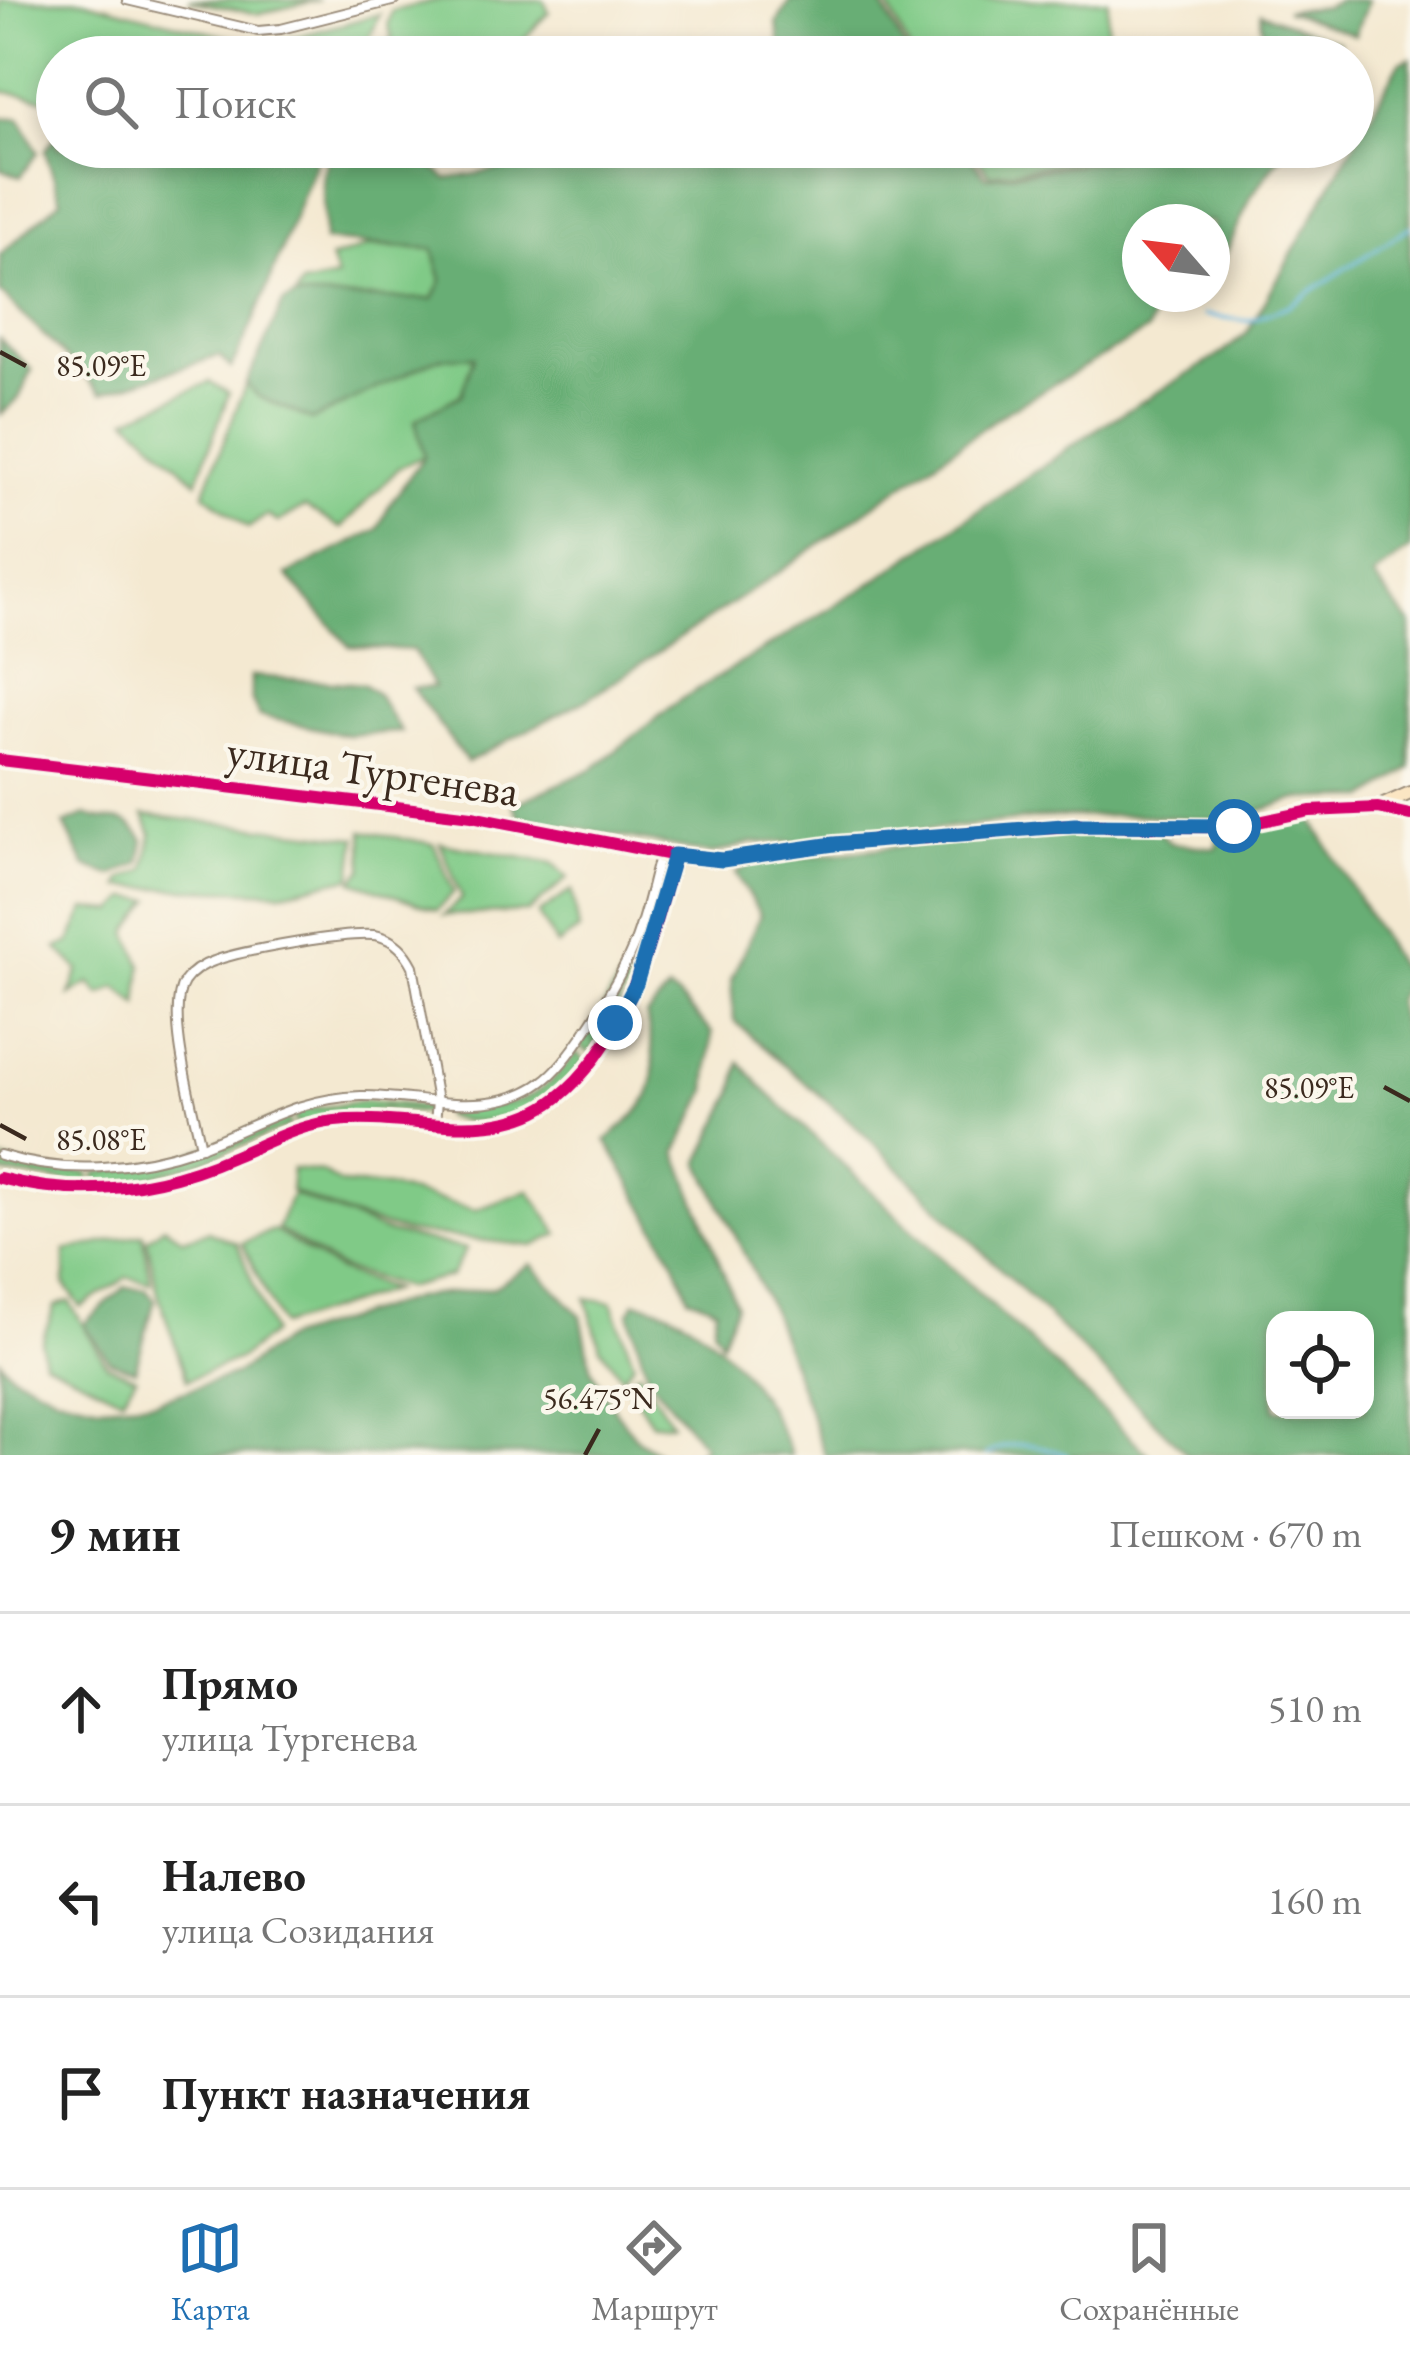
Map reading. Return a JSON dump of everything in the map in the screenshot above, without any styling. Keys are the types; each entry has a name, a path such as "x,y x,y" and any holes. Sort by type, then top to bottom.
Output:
{"street":[{"path":"128,0 258,31 396,0"},
{"name":"улица Тургенева","path":"0,760 472,817 722,860 834,844 1075,825 1234,826 1310,811 1378,808"},
{"path":"1378,808 1410,793"},
{"path":"1378,808 1410,815"},
{"path":"0,1155 30,1163 129,1166 201,1147 312,1102 365,1096 494,1102 524,1093 546,1079 574,1048 633,947 649,892 667,854"},
{"path":"0,1178 69,1190 132,1188 203,1169 294,1129 319,1123 381,1118 501,1124 548,1104 592,1060 636,982 663,896 667,854"},
{"path":"201,1147 178,1004 184,983 194,971 222,958 362,934 398,945 416,975 437,1100 435,1123"},
{"path":"616,974 629,972 636,982"}],"green space":[{"path":"0,0 82,0 224,36 36,36 36,98 0,91"},
{"path":"188,0 319,0 258,14"},
{"path":"439,0 544,0 549,12 527,36 391,36 388,24 392,11"},
{"path":"790,0 880,0 898,36 779,36 777,23"},
{"path":"885,0 1108,0 1107,36 903,36"},
{"path":"1339,0 1368,0 1355,35 1285,10 1326,7"},
{"path":"1261,13 1323,36 1263,36"},
{"path":"380,14 370,36 300,36"},
{"path":"1410,58 1410,549 1373,577 1410,623 1410,769 1368,798 1298,799 1227,821 1137,815 1045,818 826,841 752,843 711,854 519,817 513,805 594,768 680,700 866,587 1101,426 1223,353 1247,333 1340,168 1374,168 1374,108 1400,62"},
{"path":"0,118 20,118 36,155 20,177 0,169"},
{"path":"51,168 314,168 231,368 219,356 102,393 0,292 0,255 61,200"},
{"path":"325,168 433,168 447,179 509,168 979,168 986,177 1051,168 1272,168 1252,195 1230,244 1230,204 1122,204 1122,312 1154,312 1148,330 1005,412 784,569 589,698 467,762 412,688 434,687 413,650 349,646 287,575 378,529 424,456 415,420 461,395 474,356 438,358 312,420 259,397 246,384 283,303 295,297 433,299 442,280 433,249 324,241"},
{"path":"985,168 1030,168 989,174"},
{"path":"370,246 433,249 442,280 433,299 295,297 302,285 337,278 330,259"},
{"path":"0,339 32,370 19,398 0,415"},
{"path":"475,355 461,395 415,420 424,456 400,467 341,528 305,507 278,522 267,515 248,528 204,493 246,384 259,397 312,420 438,358"},
{"path":"210,382 229,393 197,482 128,418"},
{"path":"251,676 363,684 377,694 401,732 347,735 259,716 251,699"},
{"path":"86,815 122,821 136,830 144,840 140,863 112,876 85,866 64,824"},
{"path":"144,815 357,838 352,877 283,892 120,887 122,880 145,869 152,835"},
{"path":"1310,816 1406,979 1396,1001 1410,1060 1410,1455 1188,1455 856,1126 734,1021 731,980 760,915 736,873 753,862 1032,832 1158,830 1170,843 1216,848 1218,835"},
{"path":"363,831 434,844 454,892 437,910 353,881 363,869"},
{"path":"440,843 553,863 568,878 528,912 444,915 462,898"},
{"path":"572,890 579,930 557,945 538,914"},
{"path":"128,898 152,900 128,932 142,965 138,1005 117,987 100,995 90,983 70,995 79,970 57,948 70,942 86,909 115,911"},
{"path":"621,977 628,978 630,985 590,1053 580,1047"},
{"path":"668,991 712,1033 707,1091 677,1152 736,1305 721,1342 713,1328 716,1308 689,1297 674,1260 606,1140 647,1100 654,1073 646,1016"},
{"path":"576,1053 585,1060 572,1075 523,1110 485,1121 444,1116 447,1108 504,1104 534,1094"},
{"path":"740,1062 1149,1455 825,1455 773,1314 700,1162 733,1094"},
{"path":"365,1101 432,1107 425,1113 381,1109 296,1124 293,1112"},
{"path":"286,1115 290,1126 219,1155 147,1177 96,1185 96,1173 170,1162"},
{"path":"0,1160 89,1173 89,1185 1,1173"},
{"path":"292,1169 322,1172 340,1184 388,1187 476,1210 529,1190 559,1234 533,1246 404,1232 290,1191"},
{"path":"292,1194 389,1233 466,1249 451,1276 405,1288 340,1268 277,1229"},
{"path":"164,1226 183,1239 208,1231 237,1243 272,1333 239,1359 187,1380 158,1294 147,1239"},
{"path":"273,1230 339,1271 392,1290 281,1326 242,1243"},
{"path":"143,1234 151,1283 128,1277 81,1307 65,1285 65,1251"},
{"path":"531,1264 581,1316 592,1371 612,1406 637,1439 662,1455 0,1455 0,1360 11,1373 57,1396 100,1405 155,1401 234,1375 285,1339 417,1297 493,1288"},
{"path":"125,1287 146,1289 155,1300 135,1370 110,1361 84,1324"},
{"path":"586,1298 612,1302 634,1363 622,1377 600,1347"},
{"path":"69,1301 107,1365 136,1377 122,1398 44,1361 41,1343 55,1306"},
{"path":"635,1302 686,1321 731,1358 767,1406 791,1455 693,1455 704,1446 648,1377 629,1313"},
{"path":"639,1371 672,1423 652,1423 626,1382"}],"waterway":[{"path":"1204,315 1248,321 1288,306 1410,227"},
{"path":"986,1455 1026,1444 1067,1455"}],"cycle path":[{"path":"0,760 472,816 666,854 722,860 834,844 1075,825 1234,827 1310,811 1378,808 1410,815"},
{"path":"0,1178 59,1188 118,1188 204,1168 321,1123 478,1125 532,1113 582,1075 620,1018 646,954 674,855"}],"route":[{"path":"615,1023 636,984 674,855 722,860 834,844 1075,825 1234,826"}]}
